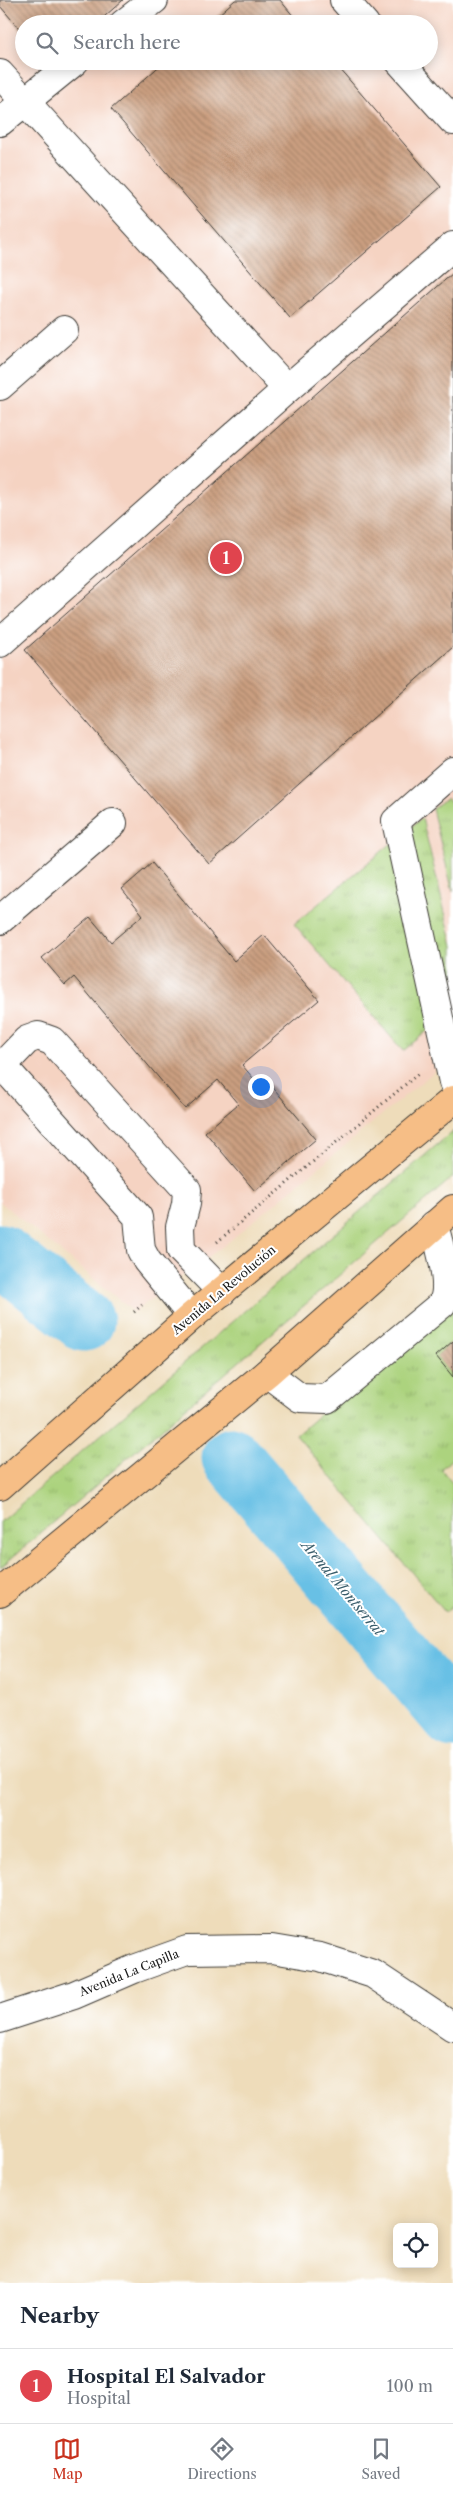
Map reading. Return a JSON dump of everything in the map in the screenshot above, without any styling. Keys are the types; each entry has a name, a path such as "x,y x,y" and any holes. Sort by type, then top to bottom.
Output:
{"main road":[{"name":"Avenida La Revolución","path":"0,1486 192,1316 453,1100"},
{"path":"0,1593 267,1373 444,1217"}],"street":[{"path":"135,15 154,0"},
{"path":"344,0 357,15"},
{"path":"0,122 64,70"},
{"path":"407,70 453,121"},
{"path":"0,74 287,389"},
{"path":"0,643 287,389 453,246"},
{"path":"0,386 64,330"},
{"path":"453,771 396,821 453,1082"},
{"path":"0,920 113,823"},
{"path":"192,1316 141,1250 138,1217 1,1064 27,1040 38,1036 52,1041 187,1190 186,1204 180,1227 181,1250 222,1292"},
{"path":"267,1373 300,1398 327,1399 442,1304 446,1296 447,1280 444,1217"},
{"name":"Avenida La Capilla","path":"0,2019 74,1995 134,1969 186,1950 272,1949 320,1957 373,1974 453,2028"}],"path":[{"path":"193,1262 447,1050"},
{"path":"134,1312 166,1284"}],"shaded area":[{"path":"0,0 453,0 453,1056 226,1244 134,1312 0,1202"}],"green space":[{"path":"447,798 453,805 453,892 432,809"},
{"path":"422,818 453,946 453,1010 403,1051 294,924"},
{"path":"453,1131 453,1177 0,1568 0,1522"},
{"path":"453,1299 453,1341 436,1356 453,1377 453,1458 441,1469 453,1484 453,1605 445,1612 296,1435"}],"building":[{"path":"0,0 123,0 106,15 15,15 15,24 0,6"},
{"path":"235,0 280,0 292,15 218,15"},
{"path":"155,70 341,70 441,187 290,318 111,109"},
{"path":"453,273 453,647 209,864 25,650"},
{"path":"152,863 234,961 264,935 319,1000 242,1065 259,1085 265,1078 316,1139 255,1191 205,1132 238,1104 218,1080 185,1109 74,977 65,985 42,958 90,917 111,942 143,915 122,889"},
{"path":"453,1341 453,1377 436,1356"}],"waterway":[{"name":"Arenal Montserrat","path":"0,1254 84,1321"},
{"name":"Arenal Montserrat","path":"232,1458 453,1718"}],"place":[{"name":"Hospital El Salvador","path":"226,558"}]}
